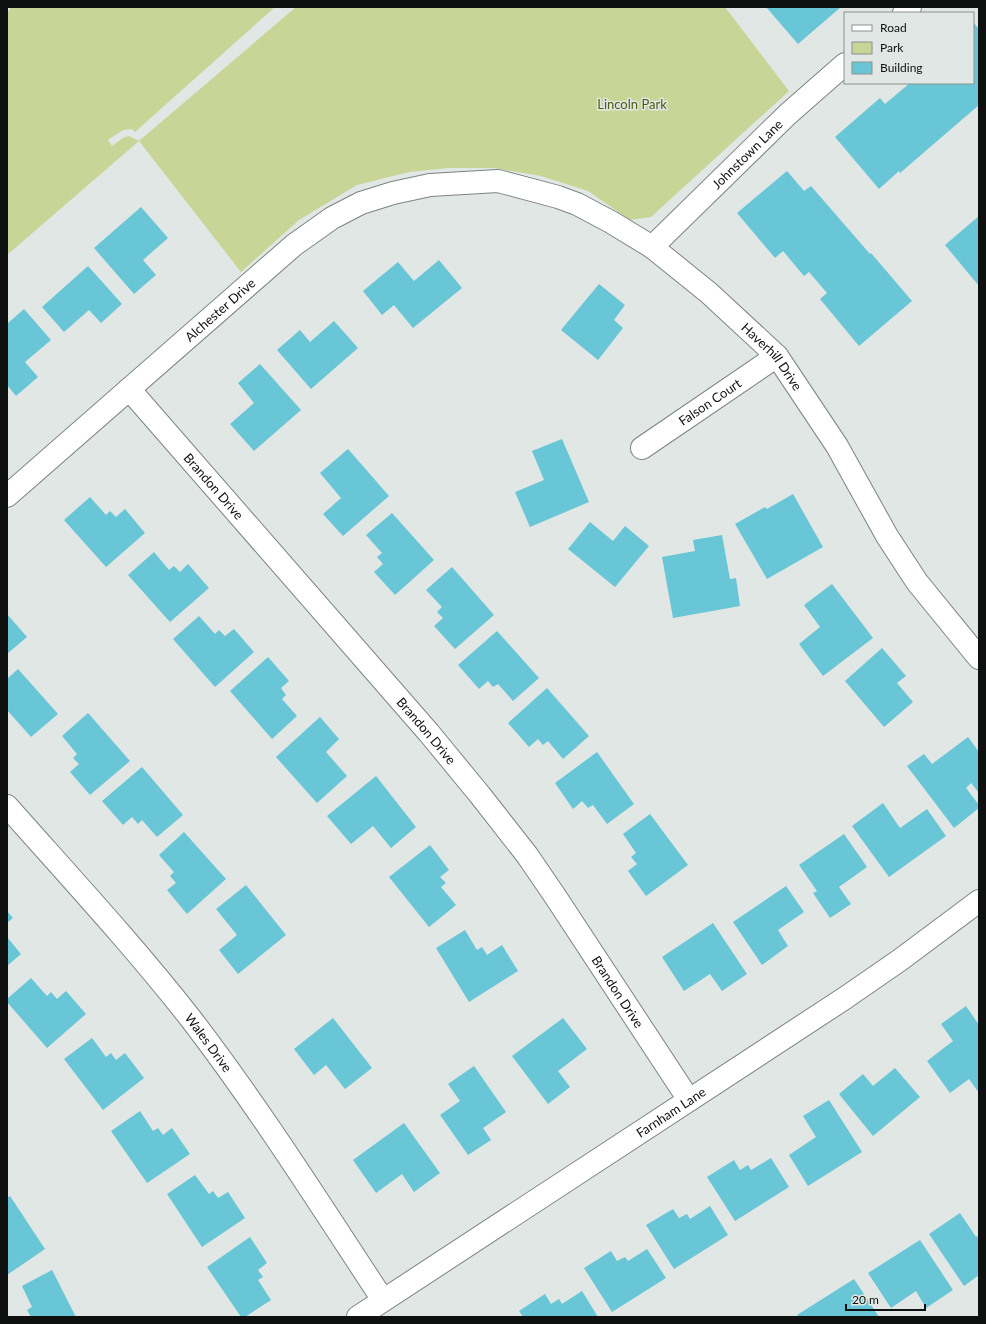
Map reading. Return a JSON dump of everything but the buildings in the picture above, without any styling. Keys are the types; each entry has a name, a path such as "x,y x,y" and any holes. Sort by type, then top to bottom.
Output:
{"street":[{"name":"Johnstown Lane","path":"652,247 788,114 844,65"},
{"name":"Haverhill Drive","path":"464,183 498,181 558,197 577,204 611,222 652,247 709,293 777,356 838,446 887,536 917,582 979,658"},
{"name":"Alchester Drive","path":"7,496 294,245 332,218 362,204 393,193 430,185 464,183"},
{"name":"Falson Court","path":"642,448 777,356"},
{"name":"Brandon Drive","path":"129,389 424,727 480,794 551,890 689,1100"},
{"name":"Wales Drive","path":"7,806 140,958 190,1019 261,1114 383,1300"},
{"name":"Farnham Lane","path":"358,1317 857,989 900,960 979,902"}],"green space":[{"path":"11,7 275,7 135,132 132,129 123,130 108,140 112,146 123,138 129,136 139,141 7,255 7,13"},
{"name":"Lincoln Park","path":"296,7 725,7 789,91 651,217 630,220 588,191 541,176 494,168 449,168 409,172 357,185 299,220 241,272 139,141"}]}
